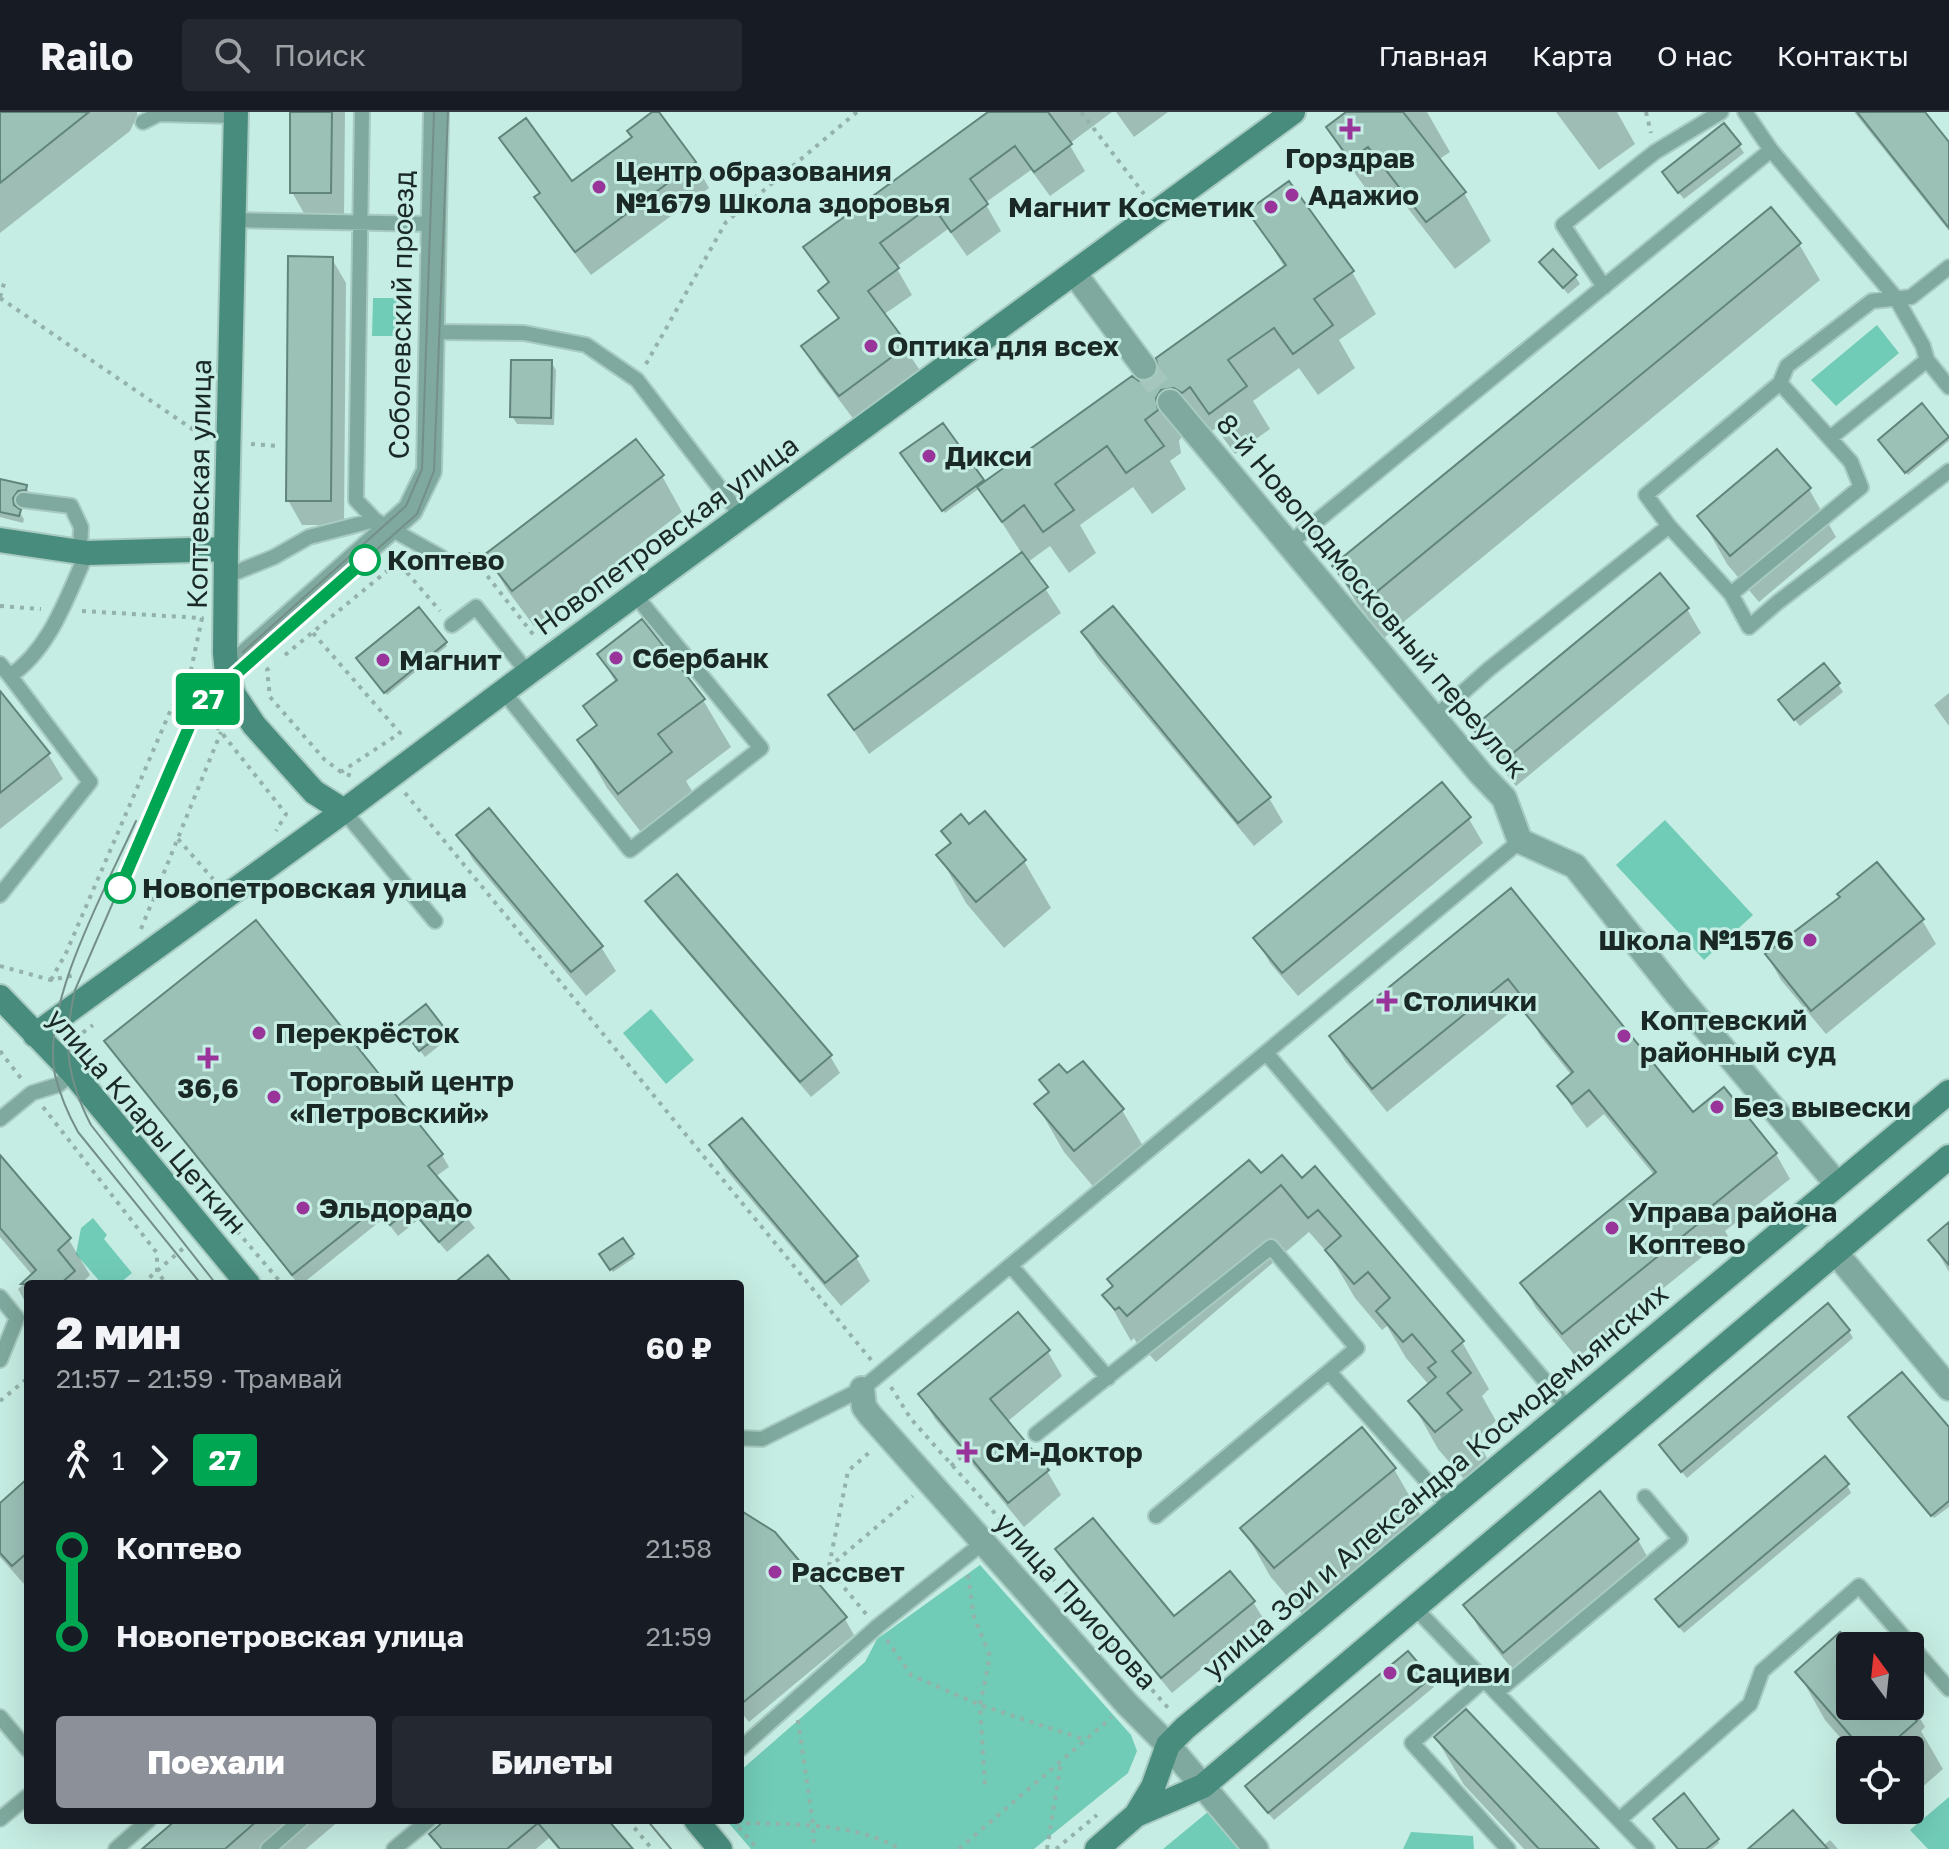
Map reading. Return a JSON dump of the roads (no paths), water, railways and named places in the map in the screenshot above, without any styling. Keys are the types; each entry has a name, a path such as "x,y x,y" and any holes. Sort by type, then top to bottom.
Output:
{"street":[{"name":"Соболевский проезд","path":"227,673 382,525 410,510 429,471 436,112"},
{"name":"Новопетровская улица","path":"35,1035 1293,112"},
{"name":"Коптевская улица","path":"236,114 226,549 227,673 234,695 254,725 314,792 344,811"},
{"path":"1074,273 1144,367"},
{"name":"8-й Новоподмосковный переулок","path":"1170,402 1504,798 1520,841"},
{"path":"0,540 83,552 226,549"},
{"path":"1520,841 1575,866 1676,993 1837,1184"},
{"name":"улица Клары Цеткин","path":"0,997 73,1073 245,1280"},
{"name":"улица Зои и Александра Космодемьянских","path":"1097,1849 1136,1815 1153,1787 1168,1745 1185,1728 1949,1092"},
{"name":"улица Зои и Александра Космодемьянских","path":"1136,1815 1203,1786 1949,1157"},
{"path":"1835,1252 1949,1388"},
{"name":"улица Приорова","path":"862,1389 864,1407 929,1482 974,1550 1168,1745 1256,1849"},
{"path":"699,1824 720,1849"}],"lane":[{"path":"362,112 356,500 382,525 441,557"},
{"path":"1604,287 1563,225 1655,152 1721,112"},
{"path":"1745,112 1771,150 1896,298 1923,346 1927,360 1949,387"},
{"path":"143,122 159,114 236,114"},
{"path":"1290,543 1771,150"},
{"path":"234,220 433,224"},
{"path":"1949,267 1911,297 1872,301 1787,366 1780,383 1646,495 1669,526 1731,594 1749,627 1949,471"},
{"path":"431,332 524,333 586,345 637,380 742,517"},
{"path":"1830,438 1927,360"},
{"path":"1731,594 1861,487 1851,462 1780,383"},
{"path":"10,676 26,666 63,610 83,552 81,527 71,506 23,500"},
{"path":"227,576 274,557 309,537 382,525"},
{"path":"1434,718 1489,669 1669,526"},
{"path":"504,692 630,850 761,748 635,595"},
{"path":"452,625 476,607 528,673"},
{"path":"0,664 90,782 0,895"},
{"path":"344,811 435,921"},
{"path":"744,1438 762,1439 862,1389 1520,841"},
{"path":"1267,1054 1568,1408"},
{"path":"0,1119 32,1093 58,1085 73,1073"},
{"path":"1036,1434 1271,1247 1357,1348 1156,1516"},
{"path":"1011,1266 1108,1378"},
{"path":"0,1297 17,1318 0,1360"},
{"path":"1330,1373 1450,1507"},
{"path":"1497,1692 1680,1539 1645,1497"},
{"path":"744,1745 878,1626 974,1550"},
{"path":"1619,1820 1750,1704 1762,1671 1859,1586 1949,1689"},
{"path":"1414,1607 1647,1849"},
{"path":"1485,1679 1412,1743 1508,1849"},
{"path":"0,1717 24,1745"},
{"path":"0,1819 24,1799"},
{"path":"116,1849 144,1824"},
{"path":"268,1849 296,1824"},
{"path":"394,1849 424,1824"}],"tunnel":[{"path":"1144,367 1170,402"}],"tram line":[{"path":"243,652 406,506 422,469 434,112"},
{"path":"213,1280 91,1125 76,1091 69,1059 71,1009 75,990 192,720 210,697 417,514 434,471 448,112"},
{"name":"27","path":"120,888 192,720 210,697 365,560"},
{"path":"180,722 194,697 213,678"},
{"path":"136,821 94,911 66,981 53,1047 55,1075 78,1132 198,1280"},
{"path":"650,1824 671,1849"}],"place":[{"name":"Горздрав","path":"1350,129"},
{"name":"Центр образования №1679 Школа здоровья","path":"599,187"},
{"name":"Адажио","path":"1292,195"},
{"name":"Магнит Косметик","path":"1271,207"},
{"name":"Оптика для всех","path":"871,346"},
{"name":"Дикси","path":"929,456"},
{"name":"Коптево","path":"365,560"},
{"name":"Сбербанк","path":"616,658"},
{"name":"Магнит","path":"383,660"},
{"name":"Новопетровская улица","path":"120,888"},
{"name":"Школа №1576","path":"1810,940"},
{"name":"Столички","path":"1387,1001"},
{"name":"Перекрёсток","path":"259,1033"},
{"name":"Коптевский районный суд","path":"1624,1036"},
{"name":"36,6","path":"208,1058"},
{"name":"Торговый центр «Петровский»","path":"274,1097"},
{"name":"Без вывески","path":"1717,1107"},
{"name":"Эльдорадо","path":"303,1208"},
{"name":"Управа района Коптево","path":"1612,1228"},
{"name":"СМ-Доктор","path":"967,1452"},
{"name":"Рассвет","path":"775,1572"},
{"name":"Сациви","path":"1390,1673"}]}
